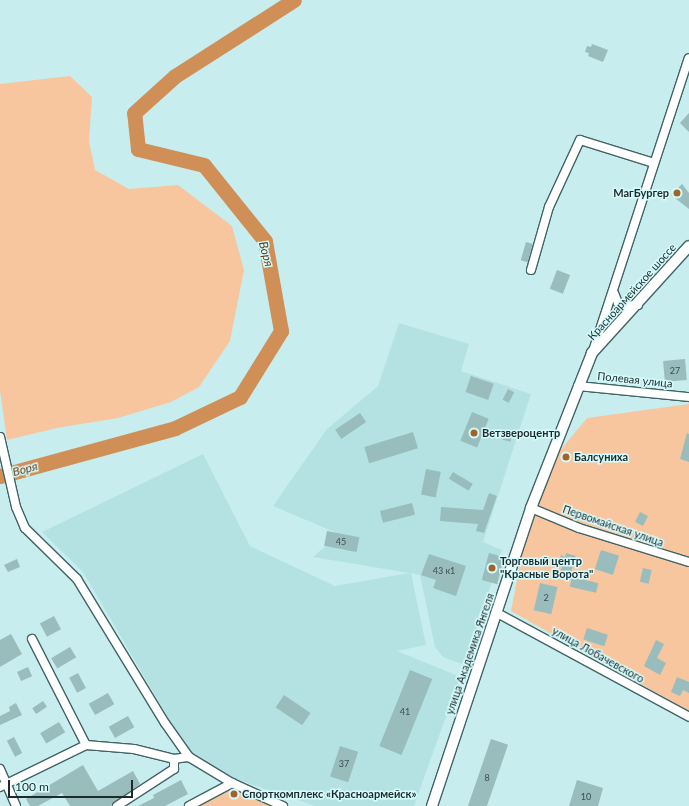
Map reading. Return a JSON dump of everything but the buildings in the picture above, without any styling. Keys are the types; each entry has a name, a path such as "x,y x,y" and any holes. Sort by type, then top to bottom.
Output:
{"main road":[{"name":"Красноармейское шоссе","path":"592,353 689,246"},
{"name":"улица Академика Янгеля","path":"432,806 531,508 592,353"}],"street":[{"path":"592,353 614,293 654,163 689,58"},
{"path":"531,270 549,207 580,140 654,163"},
{"path":"614,293 618,303 624,306 638,304"},
{"name":"Полевая улица","path":"578,386 689,397"},
{"path":"0,437 3,456 16,507 25,528 77,579 165,723 189,757 232,782 282,806"},
{"name":"Первомайская улица","path":"531,508 579,528 689,562"},
{"name":"улица Лобачевского","path":"497,613 689,717"},
{"path":"32,638 86,745"},
{"path":"3,785 86,745 134,749 174,759 189,757"},
{"path":"117,806 174,769 174,759"},
{"path":"0,769 3,785 16,806"},
{"path":"189,806 232,782"}],"shaded area":[{"path":"70,76 92,97 89,141 95,170 129,189 178,185 232,226 244,270 230,341 199,387 171,402 118,418 57,428 7,440 0,391 0,84"},
{"path":"399,323 469,344 461,371 531,394 483,542 502,550 468,656 462,664 443,657 435,647 420,575 411,573 426,645 397,651 456,675 458,683 414,806 315,806 218,773 186,748 83,572 42,532 203,454 250,546 335,586 409,573 313,557 339,534 273,506 327,429 378,386"},
{"path":"689,404 689,711 511,611 531,508 548,465 587,418"},
{"name":"Спорткомплекс «Красноармейск»","path":"232,783 283,806 189,806"}],"waterway":[{"name":"Воря","path":"0,476 175,428 240,397 281,331 265,241 204,165 138,149 134,113 175,76 294,0"}],"place":[{"name":"МагБургер","path":"677,193"},
{"name":"Ветзвероцентр","path":"474,433"},
{"name":"Балсуниха","path":"566,457"},
{"name":"Торговый центр \"Красные Ворота\"","path":"492,568"},
{"name":"Спорткомплекс «Красноармейск»","path":"234,794"}]}
